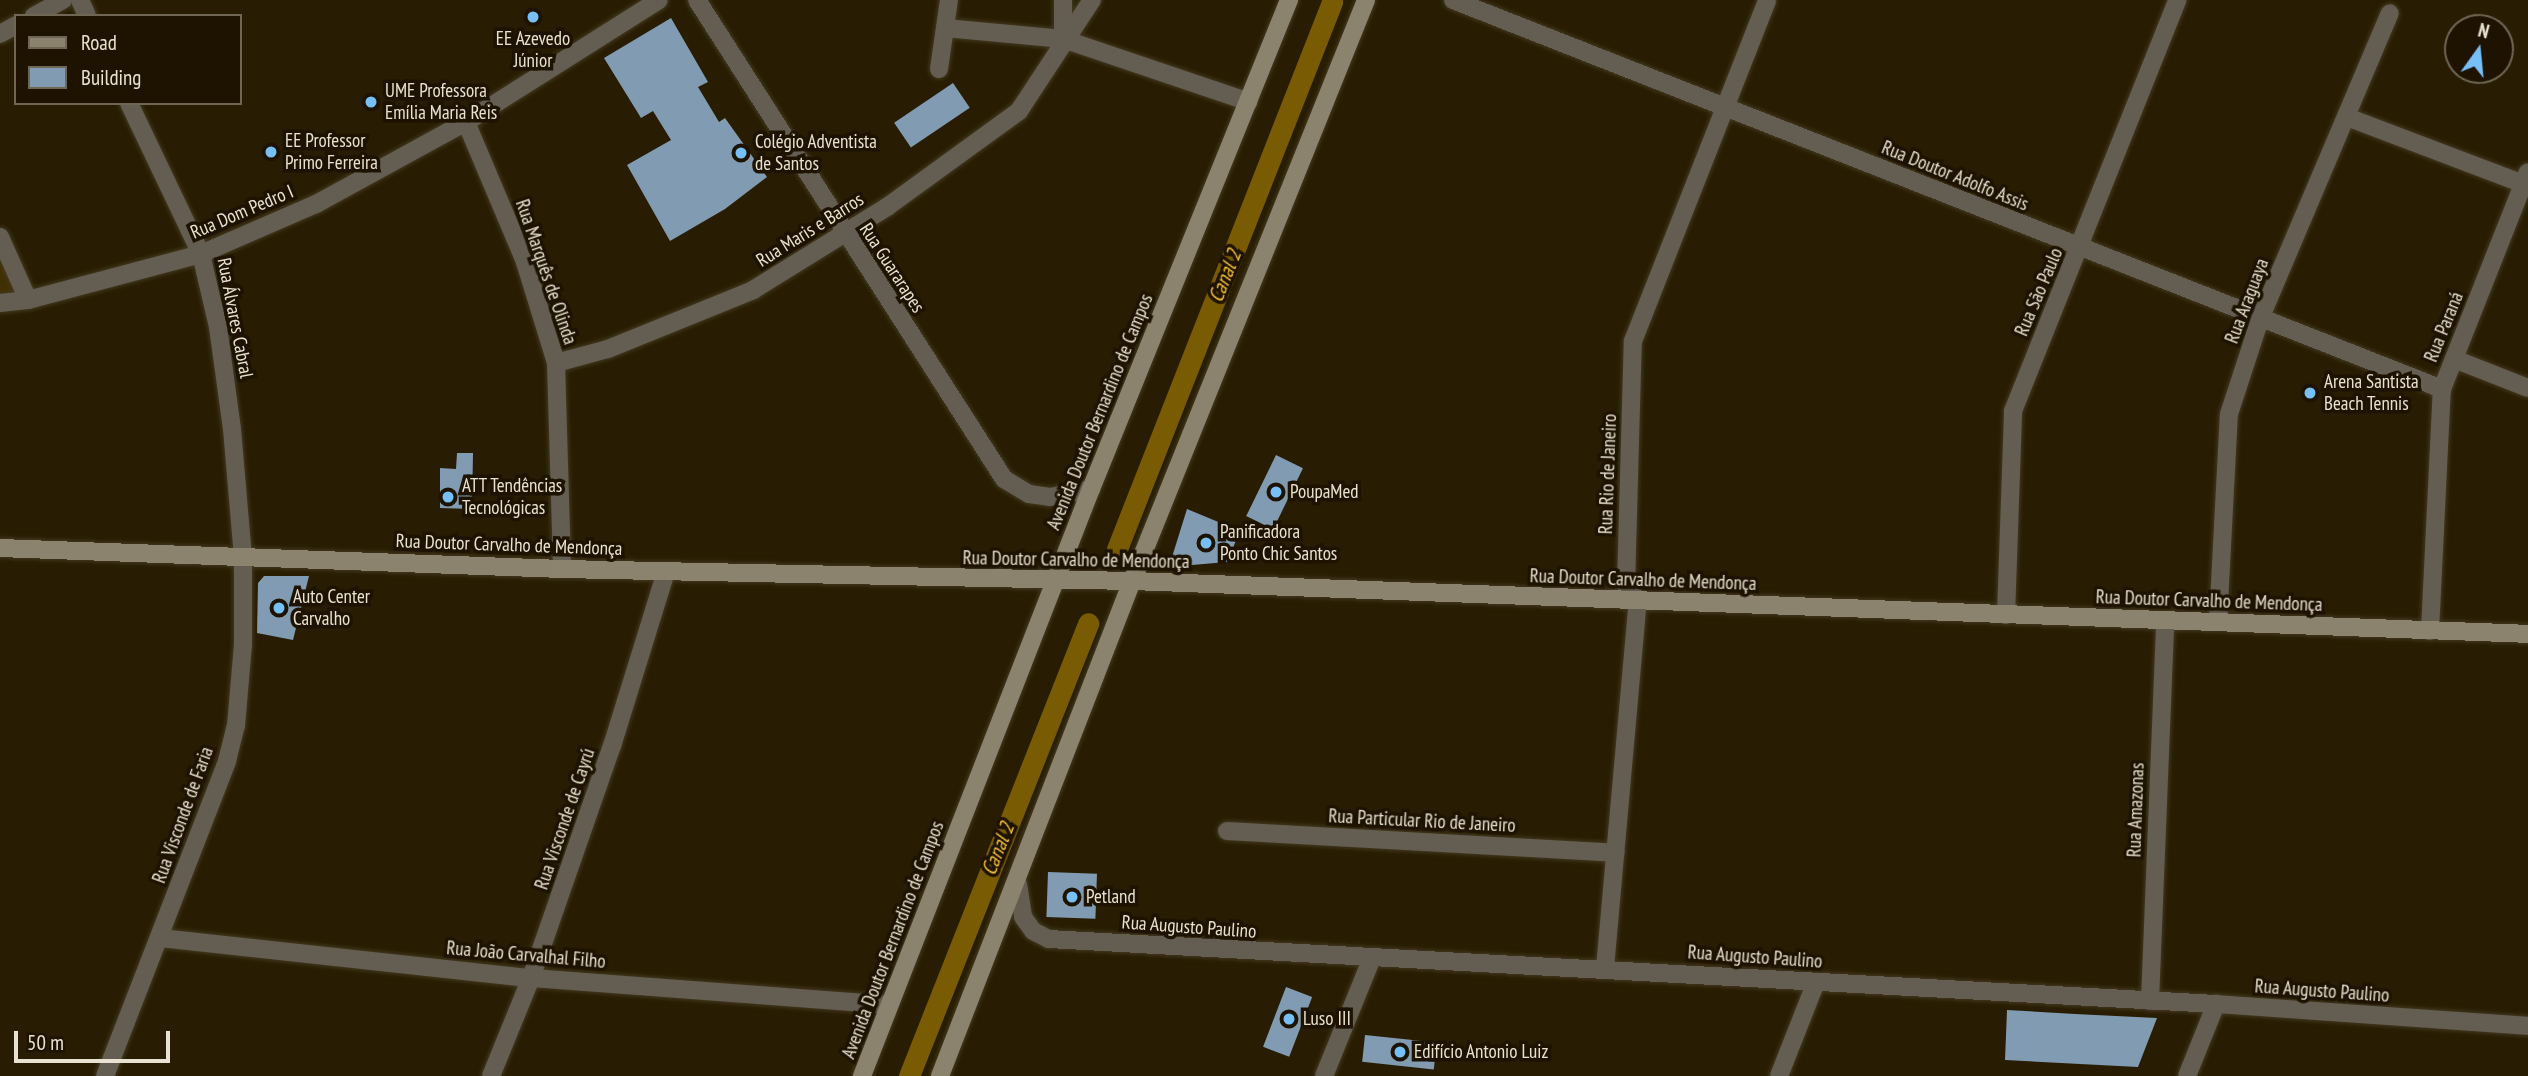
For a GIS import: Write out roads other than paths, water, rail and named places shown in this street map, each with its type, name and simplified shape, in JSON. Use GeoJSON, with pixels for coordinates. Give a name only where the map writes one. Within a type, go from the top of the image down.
{"type":"FeatureCollection","features":[{"type":"Feature","properties":{"kind":"main road","name":"Avenida Doutor Bernardino de Campos"},"geometry":{"type":"LineString","coordinates":[[862,1076],[1091,489],[1290,0]]}},
{"type":"Feature","properties":{"kind":"main road"},"geometry":{"type":"LineString","coordinates":[[940,1076],[1018,884],[1132,582],[1367,0]]}},
{"type":"Feature","properties":{"kind":"main road","name":"Rua Doutor Carvalho de Mendonça"},"geometry":{"type":"LineString","coordinates":[[0,548],[562,569],[1132,582],[2528,634]]}},
{"type":"Feature","properties":{"kind":"street"},"geometry":{"type":"LineString","coordinates":[[38,14],[63,0]]}},
{"type":"Feature","properties":{"kind":"street","name":"Rua Dom Pedro I"},"geometry":{"type":"LineString","coordinates":[[0,303],[28,300],[201,254],[316,204],[466,121],[659,0]]}},
{"type":"Feature","properties":{"kind":"street","name":"Rua Guararapes"},"geometry":{"type":"LineString","coordinates":[[697,0],[1004,479],[1029,494],[1050,497],[1091,489]]}},
{"type":"Feature","properties":{"kind":"street"},"geometry":{"type":"LineString","coordinates":[[939,69],[949,0]]}},
{"type":"Feature","properties":{"kind":"street"},"geometry":{"type":"LineString","coordinates":[[1063,0],[1063,39]]}},
{"type":"Feature","properties":{"kind":"street","name":"Rua Maris e Barros"},"geometry":{"type":"LineString","coordinates":[[556,363],[608,349],[752,290],[844,233],[997,131],[1019,111],[1063,39],[1092,0]]}},
{"type":"Feature","properties":{"kind":"street","name":"Rua Doutor Adolfo Assis"},"geometry":{"type":"LineString","coordinates":[[1453,0],[2080,249],[2442,389]]}},
{"type":"Feature","properties":{"kind":"street","name":"Rua Rio de Janeiro"},"geometry":{"type":"LineString","coordinates":[[1605,968],[1637,601],[1626,585],[1633,341],[1767,0]]}},
{"type":"Feature","properties":{"kind":"street","name":"Rua São Paulo"},"geometry":{"type":"LineString","coordinates":[[2006,615],[2013,411],[2080,249],[2177,0]]}},
{"type":"Feature","properties":{"kind":"street","name":"Rua Araguaya"},"geometry":{"type":"LineString","coordinates":[[2218,622],[2229,414],[2260,319],[2390,13]]}},
{"type":"Feature","properties":{"kind":"street"},"geometry":{"type":"LineString","coordinates":[[945,28],[1063,39],[1249,102]]}},
{"type":"Feature","properties":{"kind":"street","name":"Rua Álvares Cabral"},"geometry":{"type":"LineString","coordinates":[[130,105],[201,254],[227,381],[243,556]]}},
{"type":"Feature","properties":{"kind":"street"},"geometry":{"type":"LineString","coordinates":[[2347,117],[2526,178]]}},
{"type":"Feature","properties":{"kind":"street","name":"Rua Marquês de Olinda"},"geometry":{"type":"LineString","coordinates":[[466,121],[525,262],[556,363],[562,569]]}},
{"type":"Feature","properties":{"kind":"street","name":"Rua Paraná"},"geometry":{"type":"LineString","coordinates":[[2430,631],[2442,389],[2526,178]]}},
{"type":"Feature","properties":{"kind":"street"},"geometry":{"type":"LineString","coordinates":[[0,237],[28,300]]}},
{"type":"Feature","properties":{"kind":"street"},"geometry":{"type":"LineString","coordinates":[[2454,359],[2528,388]]}},
{"type":"Feature","properties":{"kind":"street","name":"Rua Visconde de Faria"},"geometry":{"type":"LineString","coordinates":[[105,1076],[160,938],[236,726],[243,645],[243,556]]}},
{"type":"Feature","properties":{"kind":"street","name":"Rua Visconde de Cayrú"},"geometry":{"type":"LineString","coordinates":[[491,1076],[531,978],[612,746],[666,572]]}},
{"type":"Feature","properties":{"kind":"street","name":"Rua Amazonas"},"geometry":{"type":"LineString","coordinates":[[2150,1001],[2165,621]]}},
{"type":"Feature","properties":{"kind":"street","name":"Rua Particular Rio de Janeiro"},"geometry":{"type":"LineString","coordinates":[[1227,831],[1615,853]]}},
{"type":"Feature","properties":{"kind":"street","name":"Rua Augusto Paulino"},"geometry":{"type":"LineString","coordinates":[[1018,884],[1023,917],[1033,931],[1049,939],[1371,960],[1605,968],[2216,1004],[2528,1026]]}},
{"type":"Feature","properties":{"kind":"street","name":"Rua João Carvalhal Filho"},"geometry":{"type":"LineString","coordinates":[[160,938],[531,978],[890,1005]]}},
{"type":"Feature","properties":{"kind":"street"},"geometry":{"type":"LineString","coordinates":[[1324,1076],[1371,960]]}},
{"type":"Feature","properties":{"kind":"street"},"geometry":{"type":"LineString","coordinates":[[1779,1076],[1816,982]]}},
{"type":"Feature","properties":{"kind":"street"},"geometry":{"type":"LineString","coordinates":[[2187,1076],[2216,1004]]}},
{"type":"Feature","properties":{"kind":"waterway","name":"Canal 2"},"geometry":{"type":"LineString","coordinates":[[1117,549],[1332,2]]}},
{"type":"Feature","properties":{"kind":"waterway","name":"Canal 2"},"geometry":{"type":"LineString","coordinates":[[909,1076],[1088,623]]}},
{"type":"Feature","properties":{"kind":"place","name":"EE Azevedo Júnior"},"geometry":{"type":"Point","coordinates":[533,17]}},
{"type":"Feature","properties":{"kind":"place","name":"UME Professora Emília Maria Reis"},"geometry":{"type":"Point","coordinates":[371,102]}},
{"type":"Feature","properties":{"kind":"place","name":"EE Professor Primo Ferreira"},"geometry":{"type":"Point","coordinates":[271,152]}},
{"type":"Feature","properties":{"kind":"place","name":"Colégio Adventista de Santos"},"geometry":{"type":"Point","coordinates":[741,153]}},
{"type":"Feature","properties":{"kind":"place","name":"Arena Santista Beach Tennis"},"geometry":{"type":"Point","coordinates":[2310,393]}},
{"type":"Feature","properties":{"kind":"place","name":"PoupaMed"},"geometry":{"type":"Point","coordinates":[1276,492]}},
{"type":"Feature","properties":{"kind":"place","name":"ATT Tendências Tecnológicas"},"geometry":{"type":"Point","coordinates":[448,497]}},
{"type":"Feature","properties":{"kind":"place","name":"Panificadora Ponto Chic Santos"},"geometry":{"type":"Point","coordinates":[1206,543]}},
{"type":"Feature","properties":{"kind":"place","name":"Auto Center Carvalho"},"geometry":{"type":"Point","coordinates":[279,608]}},
{"type":"Feature","properties":{"kind":"place","name":"Petland"},"geometry":{"type":"Point","coordinates":[1072,897]}},
{"type":"Feature","properties":{"kind":"place","name":"Luso III"},"geometry":{"type":"Point","coordinates":[1289,1019]}},
{"type":"Feature","properties":{"kind":"place","name":"Edifício Antonio Luiz"},"geometry":{"type":"Point","coordinates":[1400,1052]}}]}
